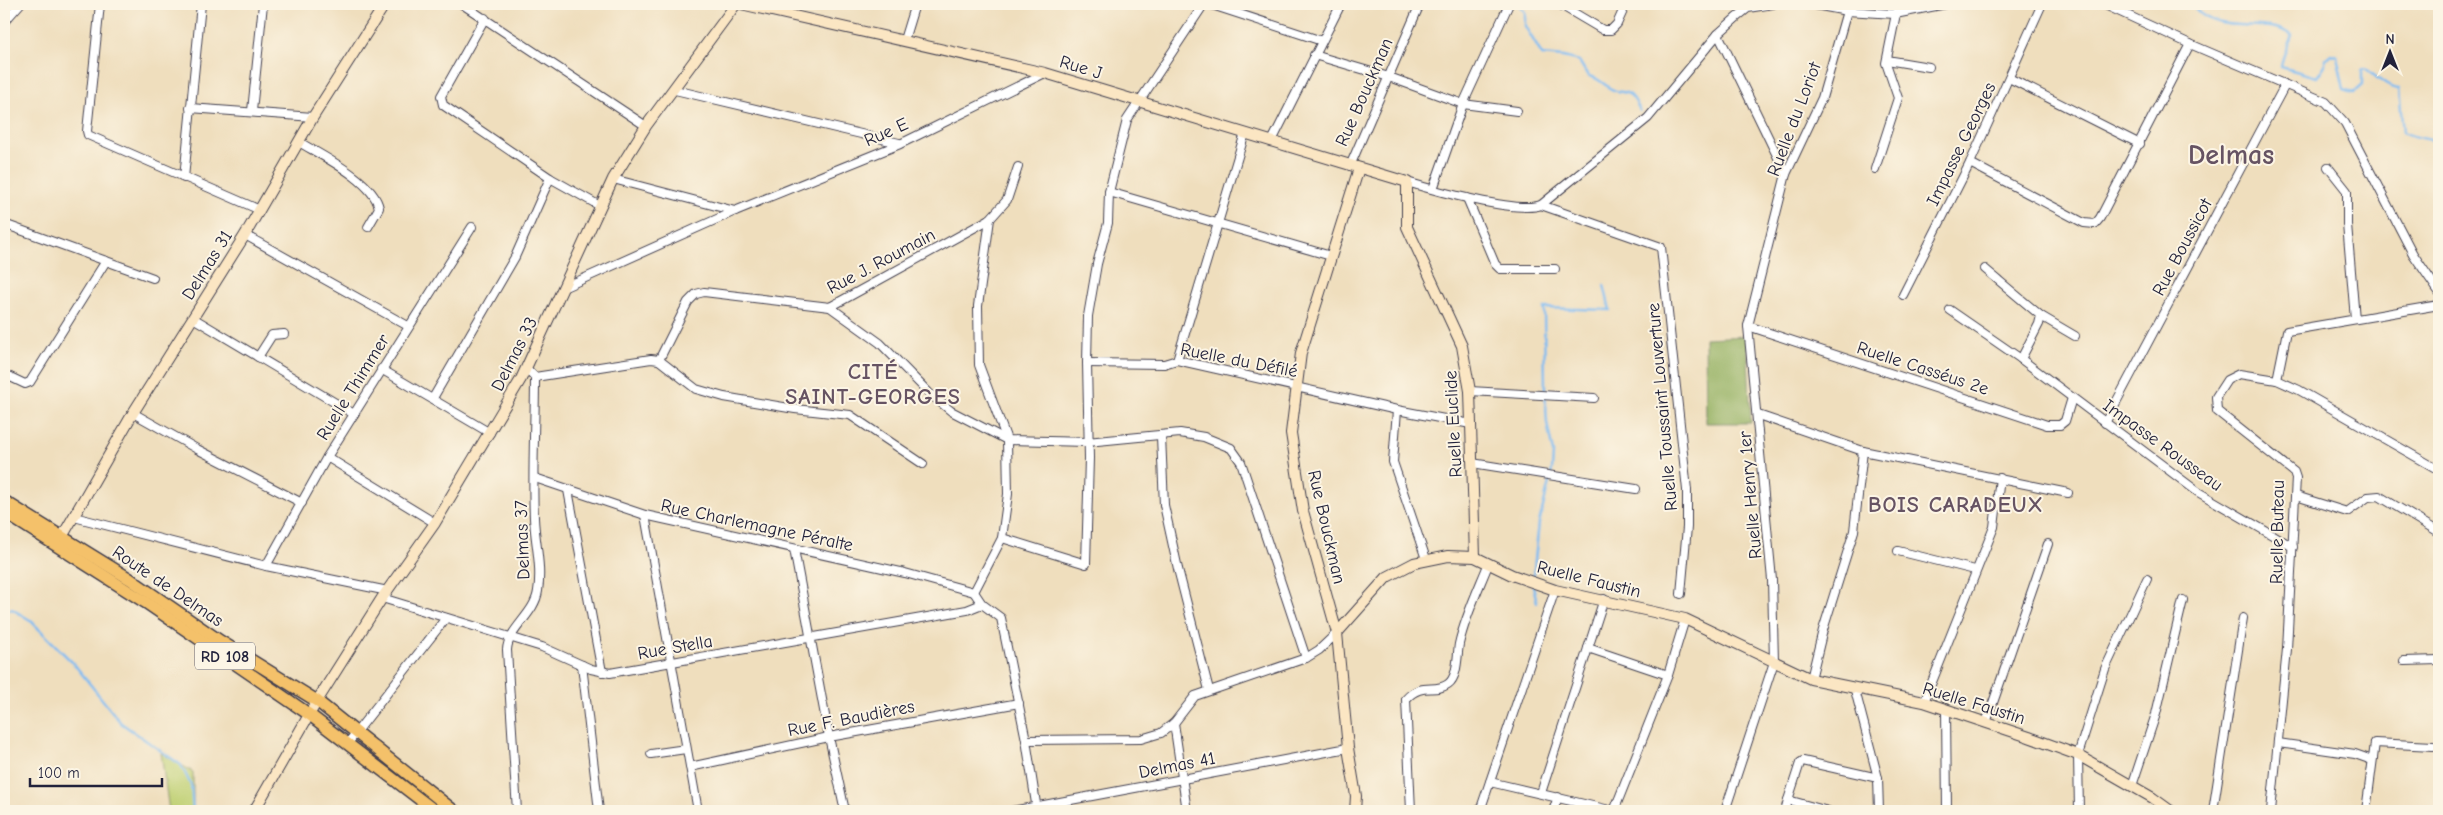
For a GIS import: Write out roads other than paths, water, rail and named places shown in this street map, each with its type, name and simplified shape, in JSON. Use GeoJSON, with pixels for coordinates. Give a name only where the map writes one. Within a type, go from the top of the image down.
{"type":"FeatureCollection","features":[{"type":"Feature","properties":{"kind":"main road","name":"Route de Delmas"},"geometry":{"type":"LineString","coordinates":[[4,502],[145,602],[298,706],[435,811]]}},
{"type":"Feature","properties":{"kind":"main road","name":"Route de Delmas"},"geometry":{"type":"LineString","coordinates":[[4,512],[130,579],[220,641],[317,701],[454,811]]}},
{"type":"Feature","properties":{"kind":"street"},"geometry":{"type":"LineString","coordinates":[[4,22],[20,4]]}},
{"type":"Feature","properties":{"kind":"street"},"geometry":{"type":"LineString","coordinates":[[100,4],[88,135],[260,210]]}},
{"type":"Feature","properties":{"kind":"street"},"geometry":{"type":"LineString","coordinates":[[184,178],[201,4]]}},
{"type":"Feature","properties":{"kind":"street"},"geometry":{"type":"LineString","coordinates":[[252,111],[263,4]]}},
{"type":"Feature","properties":{"kind":"street","name":"Delmas 31"},"geometry":{"type":"LineString","coordinates":[[59,542],[133,413],[260,210],[312,117],[385,4]]}},
{"type":"Feature","properties":{"kind":"street"},"geometry":{"type":"LineString","coordinates":[[462,4],[646,126]]}},
{"type":"Feature","properties":{"kind":"street","name":"Delmas 33"},"geometry":{"type":"LineString","coordinates":[[254,811],[300,732],[314,718],[317,701],[385,594],[435,523],[527,368],[613,179],[646,126],[675,90],[736,4]]}},
{"type":"Feature","properties":{"kind":"street","name":"Rue J"},"geometry":{"type":"LineString","coordinates":[[741,4],[1045,73],[1407,182]]}},
{"type":"Feature","properties":{"kind":"street"},"geometry":{"type":"LineString","coordinates":[[904,40],[915,4]]}},
{"type":"Feature","properties":{"kind":"street"},"geometry":{"type":"LineString","coordinates":[[1002,538],[1086,564],[1089,458],[1086,363],[1088,316],[1097,264],[1108,223],[1109,192],[1126,120],[1204,4]]}},
{"type":"Feature","properties":{"kind":"street"},"geometry":{"type":"LineString","coordinates":[[1209,4],[1322,41]]}},
{"type":"Feature","properties":{"kind":"street"},"geometry":{"type":"LineString","coordinates":[[1272,141],[1341,4]]}},
{"type":"Feature","properties":{"kind":"street","name":"Rue Bouckman"},"geometry":{"type":"LineString","coordinates":[[1355,811],[1356,796],[1348,748],[1337,633],[1303,511],[1291,433],[1300,353],[1330,256],[1354,167],[1389,76],[1420,4]]}},
{"type":"Feature","properties":{"kind":"street"},"geometry":{"type":"LineString","coordinates":[[1433,190],[1463,104],[1509,4]]}},
{"type":"Feature","properties":{"kind":"street"},"geometry":{"type":"LineString","coordinates":[[1559,4],[1603,30],[1611,30],[1622,16],[1626,4]]}},
{"type":"Feature","properties":{"kind":"street"},"geometry":{"type":"LineString","coordinates":[[1407,182],[1467,198],[1524,208],[1541,205],[1648,118],[1718,34],[1747,6],[1773,4]]}},
{"type":"Feature","properties":{"kind":"street"},"geometry":{"type":"LineString","coordinates":[[1810,4],[1848,10],[1898,14],[1946,4]]}},
{"type":"Feature","properties":{"kind":"street"},"geometry":{"type":"LineString","coordinates":[[1875,169],[1898,98],[1887,66],[1887,60],[1898,14],[1898,4]]}},
{"type":"Feature","properties":{"kind":"street","name":"Impasse Georges"},"geometry":{"type":"LineString","coordinates":[[1903,295],[1970,163],[2042,4]]}},
{"type":"Feature","properties":{"kind":"street"},"geometry":{"type":"LineString","coordinates":[[2103,4],[2190,44],[2326,102],[2335,109],[2345,123],[2413,254],[2439,292]]}},
{"type":"Feature","properties":{"kind":"street","name":"Ruelle du Loriot"},"geometry":{"type":"LineString","coordinates":[[1748,326],[1786,174],[1822,98],[1848,10]]}},
{"type":"Feature","properties":{"kind":"street"},"geometry":{"type":"LineString","coordinates":[[485,18],[441,96],[440,100],[443,105],[550,178],[600,206]]}},
{"type":"Feature","properties":{"kind":"street"},"geometry":{"type":"LineString","coordinates":[[1718,34],[1786,174]]}},
{"type":"Feature","properties":{"kind":"street"},"geometry":{"type":"LineString","coordinates":[[1970,163],[2084,222],[2095,224],[2140,144],[2190,44]]}},
{"type":"Feature","properties":{"kind":"street"},"geometry":{"type":"LineString","coordinates":[[1314,55],[1389,76],[1463,104],[1517,111]]}},
{"type":"Feature","properties":{"kind":"street"},"geometry":{"type":"LineString","coordinates":[[1887,60],[1929,67]]}},
{"type":"Feature","properties":{"kind":"street","name":"Rue E"},"geometry":{"type":"LineString","coordinates":[[564,287],[735,210],[900,144],[1045,73]]}},
{"type":"Feature","properties":{"kind":"street"},"geometry":{"type":"LineString","coordinates":[[2009,78],[2140,144]]}},
{"type":"Feature","properties":{"kind":"street","name":"Rue Boussicot"},"geometry":{"type":"LineString","coordinates":[[2105,424],[2285,85]]}},
{"type":"Feature","properties":{"kind":"street"},"geometry":{"type":"LineString","coordinates":[[675,90],[900,144]]}},
{"type":"Feature","properties":{"kind":"street"},"geometry":{"type":"LineString","coordinates":[[190,108],[252,111],[312,117]]}},
{"type":"Feature","properties":{"kind":"street"},"geometry":{"type":"LineString","coordinates":[[1177,360],[1220,222],[1245,133]]}},
{"type":"Feature","properties":{"kind":"street"},"geometry":{"type":"LineString","coordinates":[[299,142],[348,173],[368,188],[377,198],[379,208],[368,227]]}},
{"type":"Feature","properties":{"kind":"street"},"geometry":{"type":"LineString","coordinates":[[2328,167],[2347,191],[2347,224],[2355,319]]}},
{"type":"Feature","properties":{"kind":"street","name":"Rue J. Roumain"},"geometry":{"type":"LineString","coordinates":[[659,360],[688,302],[696,294],[704,292],[830,307],[990,219],[1007,200],[1018,168]]}},
{"type":"Feature","properties":{"kind":"street"},"geometry":{"type":"LineString","coordinates":[[433,398],[516,257],[550,178]]}},
{"type":"Feature","properties":{"kind":"street"},"geometry":{"type":"LineString","coordinates":[[613,179],[735,210]]}},
{"type":"Feature","properties":{"kind":"street","name":"Ruelle Euclide"},"geometry":{"type":"LineString","coordinates":[[1407,182],[1407,227],[1462,346],[1470,391],[1474,556]]}},
{"type":"Feature","properties":{"kind":"street"},"geometry":{"type":"LineString","coordinates":[[1109,192],[1220,222],[1330,256]]}},
{"type":"Feature","properties":{"kind":"street"},"geometry":{"type":"LineString","coordinates":[[1467,198],[1496,264],[1500,268],[1555,269]]}},
{"type":"Feature","properties":{"kind":"street","name":"Ruelle Toussaint Louverture"},"geometry":{"type":"LineString","coordinates":[[1541,205],[1661,247],[1687,490],[1687,527],[1681,594]]}},
{"type":"Feature","properties":{"kind":"street"},"geometry":{"type":"LineString","coordinates":[[990,219],[978,306],[979,365],[1007,440],[1008,494],[1002,538],[974,592],[982,604],[1001,618],[1019,702],[1037,809]]}},
{"type":"Feature","properties":{"kind":"street"},"geometry":{"type":"LineString","coordinates":[[4,224],[153,278]]}},
{"type":"Feature","properties":{"kind":"street","name":"Ruelle Thimmer"},"geometry":{"type":"LineString","coordinates":[[266,566],[327,457],[472,227]]}},
{"type":"Feature","properties":{"kind":"street"},"geometry":{"type":"LineString","coordinates":[[245,235],[408,326]]}},
{"type":"Feature","properties":{"kind":"street"},"geometry":{"type":"LineString","coordinates":[[4,374],[28,384],[106,261]]}},
{"type":"Feature","properties":{"kind":"street"},"geometry":{"type":"LineString","coordinates":[[1985,269],[2041,316],[2075,336]]}},
{"type":"Feature","properties":{"kind":"street"},"geometry":{"type":"LineString","coordinates":[[2277,380],[2287,331],[2439,304]]}},
{"type":"Feature","properties":{"kind":"street"},"geometry":{"type":"LineString","coordinates":[[830,307],[880,343],[930,393],[951,411],[1007,440],[1087,442],[1180,433],[1204,437],[1231,448],[1237,454],[1306,658]]}},
{"type":"Feature","properties":{"kind":"street","name":"Impasse Rousseau"},"geometry":{"type":"LineString","coordinates":[[1950,310],[2021,359],[2105,424],[2198,492],[2293,547]]}},
{"type":"Feature","properties":{"kind":"street"},"geometry":{"type":"LineString","coordinates":[[2021,359],[2039,324],[2041,316]]}},
{"type":"Feature","properties":{"kind":"street"},"geometry":{"type":"LineString","coordinates":[[193,318],[354,414]]}},
{"type":"Feature","properties":{"kind":"street","name":"Ruelle Casséus 2e"},"geometry":{"type":"LineString","coordinates":[[1748,326],[2047,425],[2060,425],[2065,421],[2072,398]]}},
{"type":"Feature","properties":{"kind":"street","name":"Ruelle Henry 1er"},"geometry":{"type":"LineString","coordinates":[[1725,811],[1774,662],[1772,580],[1758,415],[1748,326]]}},
{"type":"Feature","properties":{"kind":"street"},"geometry":{"type":"LineString","coordinates":[[258,357],[272,335],[284,334]]}},
{"type":"Feature","properties":{"kind":"street"},"geometry":{"type":"LineString","coordinates":[[527,368],[535,377],[651,359],[659,360],[696,389],[776,406],[850,415],[923,464]]}},
{"type":"Feature","properties":{"kind":"street","name":"Ruelle du Défilé"},"geometry":{"type":"LineString","coordinates":[[1086,363],[1164,364],[1177,360],[1397,410],[1471,424]]}},
{"type":"Feature","properties":{"kind":"street"},"geometry":{"type":"LineString","coordinates":[[381,369],[490,433]]}},
{"type":"Feature","properties":{"kind":"street","name":"Ruelle Buteau"},"geometry":{"type":"LineString","coordinates":[[2271,811],[2293,547],[2296,496],[2294,472],[2217,411],[2216,397],[2232,377],[2247,374],[2277,380],[2307,394],[2439,470]]}},
{"type":"Feature","properties":{"kind":"street","name":"Delmas 37"},"geometry":{"type":"LineString","coordinates":[[510,637],[533,608],[540,574],[534,519],[535,377]]}},
{"type":"Feature","properties":{"kind":"street"},"geometry":{"type":"LineString","coordinates":[[1470,391],[1594,398]]}},
{"type":"Feature","properties":{"kind":"street"},"geometry":{"type":"LineString","coordinates":[[1397,410],[1393,462],[1426,559]]}},
{"type":"Feature","properties":{"kind":"street"},"geometry":{"type":"LineString","coordinates":[[133,413],[197,449],[302,503]]}},
{"type":"Feature","properties":{"kind":"street"},"geometry":{"type":"LineString","coordinates":[[1758,415],[1863,451],[2068,493]]}},
{"type":"Feature","properties":{"kind":"street"},"geometry":{"type":"LineString","coordinates":[[1161,436],[1164,505],[1209,690]]}},
{"type":"Feature","properties":{"kind":"street"},"geometry":{"type":"LineString","coordinates":[[1811,679],[1823,630],[1854,531],[1863,451]]}},
{"type":"Feature","properties":{"kind":"street"},"geometry":{"type":"LineString","coordinates":[[327,457],[435,523]]}},
{"type":"Feature","properties":{"kind":"street"},"geometry":{"type":"LineString","coordinates":[[1472,463],[1636,489]]}},
{"type":"Feature","properties":{"kind":"street","name":"Rue Charlemagne Péralte"},"geometry":{"type":"LineString","coordinates":[[535,478],[644,515],[905,573],[974,592]]}},
{"type":"Feature","properties":{"kind":"street"},"geometry":{"type":"LineString","coordinates":[[1924,702],[1975,570],[1994,527],[2000,478]]}},
{"type":"Feature","properties":{"kind":"street"},"geometry":{"type":"LineString","coordinates":[[568,490],[602,672]]}},
{"type":"Feature","properties":{"kind":"street"},"geometry":{"type":"LineString","coordinates":[[2296,496],[2347,512],[2368,497],[2379,496],[2439,532]]}},
{"type":"Feature","properties":{"kind":"street"},"geometry":{"type":"LineString","coordinates":[[644,515],[698,811]]}},
{"type":"Feature","properties":{"kind":"street","name":"Rue Stella"},"geometry":{"type":"LineString","coordinates":[[74,517],[385,594],[446,618],[551,650],[582,665],[610,673],[671,664],[810,636],[967,610],[982,604]]}},
{"type":"Feature","properties":{"kind":"street"},"geometry":{"type":"LineString","coordinates":[[1986,723],[2048,544]]}},
{"type":"Feature","properties":{"kind":"street"},"geometry":{"type":"LineString","coordinates":[[794,549],[845,811]]}},
{"type":"Feature","properties":{"kind":"street"},"geometry":{"type":"LineString","coordinates":[[1898,551],[1975,570]]}},
{"type":"Feature","properties":{"kind":"street"},"geometry":{"type":"LineString","coordinates":[[1026,740],[1141,739],[1161,733],[1174,723],[1195,696],[1306,658],[1318,650],[1337,633],[1387,578],[1414,562],[1448,556],[1474,556]]}},
{"type":"Feature","properties":{"kind":"street","name":"Ruelle Faustin"},"geometry":{"type":"LineString","coordinates":[[1474,556],[1488,565],[1555,590],[1604,599],[1685,619],[1811,679],[1855,690],[1924,702],[1946,708],[2078,755],[2171,811]]}},
{"type":"Feature","properties":{"kind":"street"},"geometry":{"type":"LineString","coordinates":[[1411,811],[1406,699],[1418,689],[1442,687],[1449,684],[1453,677],[1465,626],[1488,565]]}},
{"type":"Feature","properties":{"kind":"street"},"geometry":{"type":"LineString","coordinates":[[2079,811],[2078,755],[2105,669],[2147,579]]}},
{"type":"Feature","properties":{"kind":"street"},"geometry":{"type":"LineString","coordinates":[[1480,811],[1555,590]]}},
{"type":"Feature","properties":{"kind":"street"},"geometry":{"type":"LineString","coordinates":[[1541,793],[1604,599]]}},
{"type":"Feature","properties":{"kind":"street"},"geometry":{"type":"LineString","coordinates":[[2132,786],[2154,722],[2183,600]]}},
{"type":"Feature","properties":{"kind":"street"},"geometry":{"type":"LineString","coordinates":[[348,743],[446,618]]}},
{"type":"Feature","properties":{"kind":"street"},"geometry":{"type":"LineString","coordinates":[[2213,811],[2243,618]]}},
{"type":"Feature","properties":{"kind":"street"},"geometry":{"type":"LineString","coordinates":[[1490,782],[1614,811],[1668,675],[1685,619]]}},
{"type":"Feature","properties":{"kind":"street"},"geometry":{"type":"LineString","coordinates":[[510,637],[506,650],[517,811]]}},
{"type":"Feature","properties":{"kind":"street"},"geometry":{"type":"LineString","coordinates":[[1588,648],[1668,675]]}},
{"type":"Feature","properties":{"kind":"street"},"geometry":{"type":"LineString","coordinates":[[2404,661],[2439,660]]}},
{"type":"Feature","properties":{"kind":"street"},"geometry":{"type":"LineString","coordinates":[[582,665],[599,811]]}},
{"type":"Feature","properties":{"kind":"street"},"geometry":{"type":"LineString","coordinates":[[330,683],[327,699],[331,712]]}},
{"type":"Feature","properties":{"kind":"street"},"geometry":{"type":"LineString","coordinates":[[1855,690],[1878,778],[1879,811]]}},
{"type":"Feature","properties":{"kind":"street","name":"Rue F. Baudières"},"geometry":{"type":"LineString","coordinates":[[690,767],[829,736],[1019,702]]}},
{"type":"Feature","properties":{"kind":"street"},"geometry":{"type":"LineString","coordinates":[[298,706],[302,720],[300,732]]}},
{"type":"Feature","properties":{"kind":"street"},"geometry":{"type":"LineString","coordinates":[[1946,708],[1947,811]]}},
{"type":"Feature","properties":{"kind":"street"},"geometry":{"type":"LineString","coordinates":[[1174,723],[1188,811]]}},
{"type":"Feature","properties":{"kind":"street"},"geometry":{"type":"LineString","coordinates":[[2366,811],[2374,745],[2377,742],[2433,746]]}},
{"type":"Feature","properties":{"kind":"street"},"geometry":{"type":"LineString","coordinates":[[2278,743],[2355,754],[2372,760]]}},
{"type":"Feature","properties":{"kind":"street","name":"Delmas 41"},"geometry":{"type":"LineString","coordinates":[[1012,811],[1037,809],[1182,779],[1348,748]]}},
{"type":"Feature","properties":{"kind":"street"},"geometry":{"type":"LineString","coordinates":[[651,754],[686,749]]}},
{"type":"Feature","properties":{"kind":"street"},"geometry":{"type":"LineString","coordinates":[[1785,811],[1800,764],[1808,761],[1878,778]]}},
{"type":"Feature","properties":{"kind":"street"},"geometry":{"type":"LineString","coordinates":[[1553,811],[1558,797]]}},
{"type":"Feature","properties":{"kind":"street"},"geometry":{"type":"LineString","coordinates":[[1788,800],[1828,811]]}},
{"type":"Feature","properties":{"kind":"waterway"},"geometry":{"type":"LineString","coordinates":[[1518,4],[1525,12],[1525,26],[1542,55],[1579,61],[1588,76],[1597,79],[1613,90],[1629,94],[1636,102],[1640,111]]}},
{"type":"Feature","properties":{"kind":"waterway"},"geometry":{"type":"LineString","coordinates":[[2203,4],[2195,8],[2205,17],[2216,22],[2269,27],[2292,35],[2281,67],[2317,77],[2325,65],[2325,59],[2331,54],[2337,56],[2344,89],[2354,92],[2362,85],[2362,70],[2365,68],[2390,87],[2399,89],[2403,132],[2439,142]]}},
{"type":"Feature","properties":{"kind":"waterway"},"geometry":{"type":"LineString","coordinates":[[1533,578],[1539,523],[1552,470],[1553,453],[1547,423],[1545,391],[1544,308],[1610,310],[1604,285]]}},
{"type":"Feature","properties":{"kind":"waterway"},"geometry":{"type":"LineString","coordinates":[[1533,586],[1537,602]]}},
{"type":"Feature","properties":{"kind":"waterway"},"geometry":{"type":"LineString","coordinates":[[4,610],[12,609],[30,620],[74,664],[121,723],[181,765],[191,785],[193,811]]}},
{"type":"Feature","properties":{"kind":"district","name":"Delmas"},"geometry":{"type":"Point","coordinates":[2231,154]}},
{"type":"Feature","properties":{"kind":"district","name":"CITÉ SAINT-GEORGES"},"geometry":{"type":"Point","coordinates":[873,384]}},
{"type":"Feature","properties":{"kind":"district","name":"BOIS CARADEUX"},"geometry":{"type":"Point","coordinates":[1956,504]}}]}
